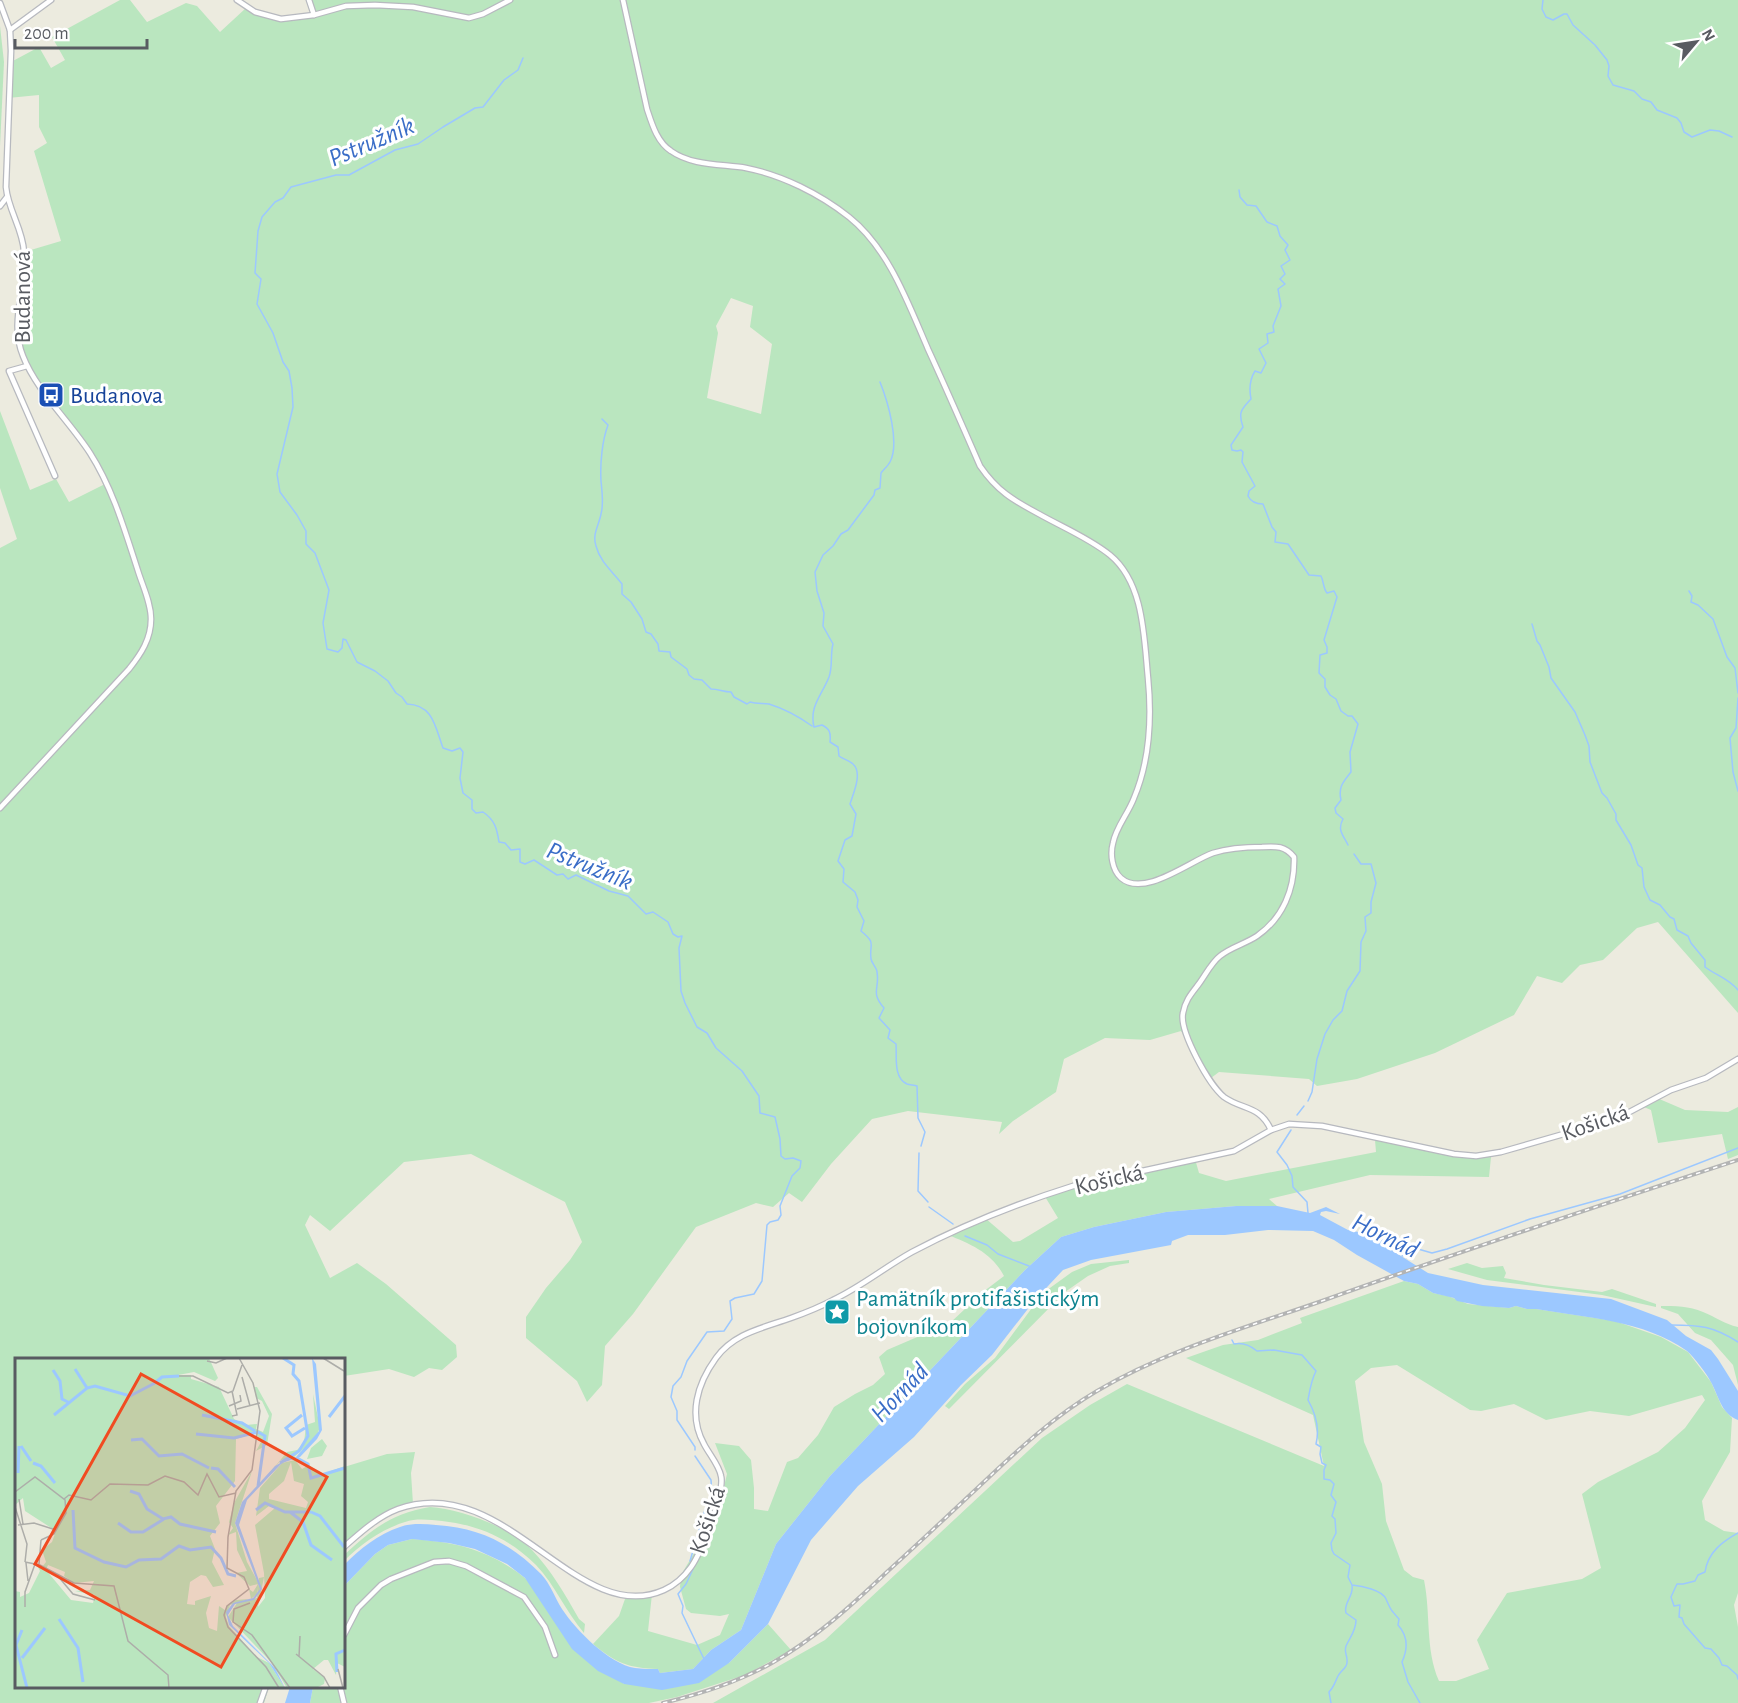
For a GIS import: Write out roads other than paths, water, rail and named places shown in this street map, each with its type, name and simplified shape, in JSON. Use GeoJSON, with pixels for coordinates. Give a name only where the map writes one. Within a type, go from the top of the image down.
{"type":"FeatureCollection","features":[{"type":"Feature","properties":{"kind":"street"},"geometry":{"type":"LineString","coordinates":[[10,30],[51,0]]}},
{"type":"Feature","properties":{"kind":"street"},"geometry":{"type":"LineString","coordinates":[[237,0],[250,10],[273,17],[294,18],[346,6],[375,5],[413,7],[469,18],[483,14],[510,0]]}},
{"type":"Feature","properties":{"kind":"street"},"geometry":{"type":"LineString","coordinates":[[309,0],[314,15]]}},
{"type":"Feature","properties":{"kind":"street"},"geometry":{"type":"LineString","coordinates":[[623,0],[647,109],[663,144],[684,158],[748,168],[795,184],[849,217],[866,234],[890,267],[980,466],[990,481],[1001,492],[1110,555],[1132,584],[1138,601],[1142,625],[1151,719],[1143,775],[1113,843],[1111,856],[1114,868],[1121,878],[1133,883],[1147,883],[1167,876],[1209,854],[1240,847],[1279,846],[1287,849],[1294,857],[1293,886],[1283,908],[1257,936],[1220,956],[1187,999],[1183,1011],[1182,1023],[1194,1053],[1222,1096],[1252,1108],[1261,1115],[1271,1130]]}},
{"type":"Feature","properties":{"kind":"street","name":"Budanová"},"geometry":{"type":"LineString","coordinates":[[0,3],[10,30],[11,51],[5,177],[7,197],[21,232],[24,252],[18,326],[20,346],[27,366],[81,440],[107,483],[150,609],[150,627],[146,643],[129,669],[0,808]]}},
{"type":"Feature","properties":{"kind":"street"},"geometry":{"type":"LineString","coordinates":[[0,206],[7,197]]}},
{"type":"Feature","properties":{"kind":"street"},"geometry":{"type":"LineString","coordinates":[[27,366],[9,371],[55,476]]}},
{"type":"Feature","properties":{"kind":"street","name":"Košická"},"geometry":{"type":"LineString","coordinates":[[345,1546],[385,1515],[413,1504],[448,1503],[481,1514],[516,1532],[600,1589],[642,1596],[665,1590],[679,1581],[692,1566],[716,1510],[722,1478],[702,1441],[697,1423],[695,1406],[699,1389],[716,1358],[732,1341],[750,1332],[792,1318],[837,1299],[910,1253],[959,1230],[1050,1193],[1234,1151],[1271,1130],[1289,1124],[1322,1126],[1454,1154],[1476,1156],[1496,1153],[1620,1117],[1671,1090],[1706,1078],[1738,1059]]}},
{"type":"Feature","properties":{"kind":"street"},"geometry":{"type":"LineString","coordinates":[[345,1633],[358,1608],[381,1585],[434,1562],[449,1561],[466,1566],[524,1597],[549,1635],[555,1655]]}},
{"type":"Feature","properties":{"kind":"street"},"geometry":{"type":"LineString","coordinates":[[260,1703],[265,1688]]}},
{"type":"Feature","properties":{"kind":"street"},"geometry":{"type":"LineString","coordinates":[[340,1688],[344,1703]]}},
{"type":"Feature","properties":{"kind":"water"},"geometry":{"type":"Polygon","coordinates":[[[1236,1206],[1277,1206],[1310,1213],[1326,1207],[1340,1214],[1326,1211],[1321,1212],[1320,1215],[1348,1230],[1380,1236],[1393,1251],[1428,1273],[1483,1285],[1611,1299],[1667,1320],[1686,1336],[1711,1350],[1738,1391],[1738,1420],[1725,1410],[1707,1376],[1687,1351],[1634,1326],[1516,1306],[1509,1308],[1482,1306],[1457,1301],[1454,1298],[1433,1293],[1418,1284],[1404,1281],[1334,1240],[1313,1231],[1268,1230],[1225,1235],[1188,1235],[1172,1241],[1171,1245],[1091,1260],[1063,1270],[1034,1301],[992,1355],[914,1437],[858,1486],[811,1540],[768,1624],[729,1663],[699,1683],[662,1690],[624,1684],[598,1671],[572,1649],[525,1578],[507,1564],[475,1549],[449,1543],[412,1539],[388,1545],[375,1554],[345,1587],[345,1564],[384,1534],[413,1524],[467,1530],[493,1539],[529,1563],[550,1586],[562,1609],[576,1627],[594,1645],[615,1660],[635,1668],[658,1669],[660,1673],[693,1669],[711,1650],[741,1630],[776,1544],[830,1476],[1025,1270],[1061,1237],[1094,1227],[1166,1212],[1236,1206]]]}},
{"type":"Feature","properties":{"kind":"water"},"geometry":{"type":"Polygon","coordinates":[[[290,1688],[313,1688],[310,1703],[285,1703],[290,1688]]]}},
{"type":"Feature","properties":{"kind":"waterway"},"geometry":{"type":"LineString","coordinates":[[1543,0],[1542,9],[1546,17],[1553,20],[1567,14],[1573,25],[1595,45],[1607,60],[1608,76],[1613,85],[1634,91],[1642,99],[1651,102],[1657,110],[1677,118],[1684,132],[1692,137],[1710,130],[1732,137]]}},
{"type":"Feature","properties":{"kind":"waterway","name":"Pstružník"},"geometry":{"type":"LineString","coordinates":[[523,58],[518,70],[504,80],[483,107],[475,108],[418,144],[395,150],[349,175],[336,175],[291,187],[283,198],[275,202],[262,217],[258,231],[255,273],[261,279],[257,304],[273,333],[283,362],[289,371],[292,388],[293,407],[277,474],[280,492],[306,531],[306,544],[315,553],[329,590],[323,623],[327,649],[338,652],[342,648],[343,639],[346,640],[357,662],[388,681],[407,704],[416,705],[428,713],[443,748],[452,751],[460,748],[463,752],[460,778],[463,793],[472,800],[472,809],[476,813],[483,812],[493,822],[499,842],[505,843],[511,850],[520,849],[520,862],[525,864],[534,860],[557,875],[563,874],[568,879],[576,875],[609,891],[628,896],[646,914],[653,912],[668,922],[673,934],[678,937],[682,936],[679,948],[681,991],[697,1027],[707,1033],[716,1048],[742,1071],[759,1096],[760,1113],[775,1117],[781,1156],[785,1159],[793,1158],[801,1161],[800,1168],[792,1176],[780,1206],[781,1215],[778,1220],[767,1225],[762,1281],[754,1294],[730,1301],[732,1319],[724,1331],[707,1332],[687,1361],[681,1377],[673,1386],[671,1397],[677,1411],[677,1420],[695,1450]]}},
{"type":"Feature","properties":{"kind":"waterway"},"geometry":{"type":"LineString","coordinates":[[1239,190],[1240,197],[1247,205],[1256,206],[1267,222],[1277,226],[1280,236],[1288,245],[1285,250],[1290,260],[1281,266],[1285,274],[1280,279],[1285,284],[1278,289],[1281,306],[1273,326],[1274,332],[1267,334],[1268,343],[1259,349],[1266,363],[1261,373],[1255,371],[1253,374],[1250,384],[1251,399],[1241,414],[1243,427],[1231,445],[1232,450],[1243,452],[1242,462],[1255,486],[1249,491],[1248,496],[1254,502],[1263,504],[1276,532],[1275,542],[1288,544],[1309,575],[1321,576],[1327,593],[1334,591],[1337,597],[1324,640],[1327,653],[1320,655],[1319,673],[1325,679],[1325,687],[1336,699],[1341,711],[1352,716],[1358,724],[1350,752],[1351,772],[1342,785],[1341,800],[1335,808],[1336,813],[1343,819],[1341,829],[1348,845]]}},
{"type":"Feature","properties":{"kind":"waterway"},"geometry":{"type":"LineString","coordinates":[[880,382],[892,422],[893,454],[881,473],[880,488],[875,490],[874,495],[848,530],[841,534],[823,555],[815,572],[817,591],[824,613],[823,626],[833,644],[830,673],[817,701],[813,720],[814,727],[822,725],[828,730],[830,742],[838,747],[839,756],[856,768],[857,778],[850,804],[856,814],[852,836],[845,840],[838,861],[844,869],[843,882],[855,892],[858,900],[857,907],[864,921],[861,931],[871,941],[871,959],[878,978],[876,994],[884,1008],[879,1018],[890,1030],[888,1038],[896,1044],[896,1060],[900,1077],[907,1084],[917,1086],[918,1118],[925,1132],[921,1146]]}},
{"type":"Feature","properties":{"kind":"waterway"},"geometry":{"type":"LineString","coordinates":[[602,419],[608,425],[601,460],[602,506],[595,542],[600,557],[622,584],[622,594],[631,602],[642,619],[646,632],[651,634],[658,644],[659,651],[670,652],[671,657],[687,669],[689,675],[694,679],[702,680],[711,689],[731,692],[734,697],[747,704],[750,702],[775,706],[812,726]]}},
{"type":"Feature","properties":{"kind":"waterway"},"geometry":{"type":"LineString","coordinates":[[1689,591],[1692,596],[1691,602],[1698,605],[1713,619],[1727,657],[1735,668],[1738,693]]}},
{"type":"Feature","properties":{"kind":"waterway"},"geometry":{"type":"LineString","coordinates":[[1532,624],[1551,678],[1575,712],[1585,735],[1589,746],[1590,762],[1602,793],[1616,814],[1616,820],[1631,845],[1638,865],[1642,868],[1644,887],[1650,900],[1660,905],[1674,919],[1677,930],[1688,936],[1705,960],[1705,967],[1738,990]]}},
{"type":"Feature","properties":{"kind":"waterway"},"geometry":{"type":"LineString","coordinates":[[1738,698],[1736,728],[1730,738],[1733,772],[1738,791]]}},
{"type":"Feature","properties":{"kind":"waterway"},"geometry":{"type":"LineString","coordinates":[[1308,1101],[1325,1034],[1333,1020],[1342,1011],[1347,991],[1360,971],[1361,942],[1366,931],[1365,917],[1371,913],[1371,902],[1376,883],[1371,864],[1361,864],[1354,854]]}},
{"type":"Feature","properties":{"kind":"waterway"},"geometry":{"type":"LineString","coordinates":[[1297,1115],[1304,1106]]}},
{"type":"Feature","properties":{"kind":"waterway"},"geometry":{"type":"LineString","coordinates":[[1291,1130],[1277,1152],[1287,1165],[1292,1176],[1293,1187],[1307,1202],[1308,1213]]}},
{"type":"Feature","properties":{"kind":"waterway","name":"Hornád"},"geometry":{"type":"LineString","coordinates":[[1402,1256],[1418,1249],[1432,1253],[1447,1249],[1530,1219],[1620,1194],[1738,1148]]}},
{"type":"Feature","properties":{"kind":"waterway"},"geometry":{"type":"LineString","coordinates":[[919,1153],[918,1191],[928,1202]]}},
{"type":"Feature","properties":{"kind":"waterway"},"geometry":{"type":"LineString","coordinates":[[929,1207],[953,1224]]}},
{"type":"Feature","properties":{"kind":"waterway"},"geometry":{"type":"LineString","coordinates":[[965,1236],[987,1245],[998,1254],[1029,1266]]}},
{"type":"Feature","properties":{"kind":"waterway"},"geometry":{"type":"LineString","coordinates":[[1671,1325],[1706,1328],[1738,1342]]}},
{"type":"Feature","properties":{"kind":"waterway"},"geometry":{"type":"LineString","coordinates":[[1232,1340],[1234,1344],[1247,1345],[1257,1351],[1274,1350],[1302,1355],[1316,1371],[1308,1400],[1316,1421],[1318,1432],[1316,1444],[1321,1447],[1322,1463],[1326,1465],[1324,1479],[1334,1484],[1331,1495],[1336,1502],[1332,1516],[1335,1519],[1336,1533],[1331,1543],[1332,1550],[1350,1565],[1348,1577],[1352,1585],[1366,1587],[1380,1593],[1399,1619],[1398,1625],[1404,1634],[1406,1643],[1402,1662],[1408,1682],[1420,1703]]}},
{"type":"Feature","properties":{"kind":"waterway","name":"Pstružník"},"geometry":{"type":"LineString","coordinates":[[690,1561],[705,1510],[712,1496],[711,1480],[695,1456]]}},
{"type":"Feature","properties":{"kind":"waterway"},"geometry":{"type":"LineString","coordinates":[[1738,1533],[1717,1548],[1709,1559],[1705,1572],[1698,1575],[1695,1581],[1677,1584],[1671,1597],[1674,1606],[1680,1605],[1679,1617],[1682,1618],[1684,1624],[1705,1648],[1711,1649],[1722,1665],[1727,1666],[1737,1675],[1738,1679]]}},
{"type":"Feature","properties":{"kind":"waterway","name":"Pstružník"},"geometry":{"type":"LineString","coordinates":[[693,1569],[678,1594],[683,1606],[682,1613],[704,1659]]}},
{"type":"Feature","properties":{"kind":"waterway"},"geometry":{"type":"LineString","coordinates":[[1331,1703],[1329,1692],[1346,1665],[1345,1650],[1356,1624],[1356,1620],[1346,1613],[1345,1609],[1352,1586]]}},
{"type":"Feature","properties":{"kind":"railway"},"geometry":{"type":"LineString","coordinates":[[663,1703],[733,1682],[772,1663],[804,1643],[861,1596],[1039,1432],[1082,1400],[1123,1377],[1177,1352],[1234,1331],[1738,1160]]}},
{"type":"Feature","properties":{"kind":"place","name":"Budanova"},"geometry":{"type":"Point","coordinates":[51,395]}},
{"type":"Feature","properties":{"kind":"place","name":"Pamätník protifašistickým bojovníkom"},"geometry":{"type":"Point","coordinates":[837,1312]}}]}
